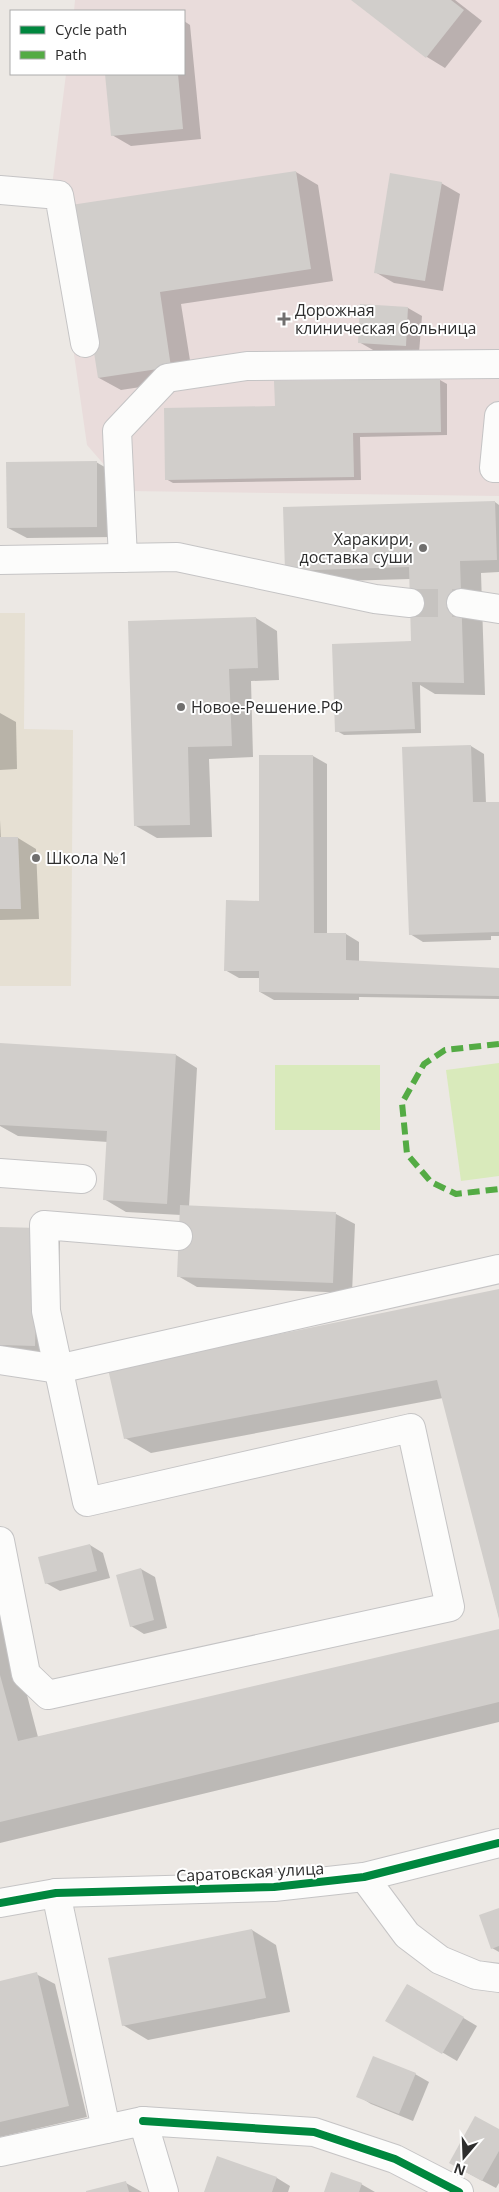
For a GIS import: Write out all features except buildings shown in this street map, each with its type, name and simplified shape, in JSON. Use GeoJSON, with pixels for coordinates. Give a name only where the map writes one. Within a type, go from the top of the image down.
{"type":"FeatureCollection","features":[{"type":"Feature","properties":{"kind":"street"},"geometry":{"type":"LineString","coordinates":[[0,190],[59,195],[85,344]]}},
{"type":"Feature","properties":{"kind":"street"},"geometry":{"type":"LineString","coordinates":[[124,558],[117,431],[167,378],[247,366],[499,364]]}},
{"type":"Feature","properties":{"kind":"street"},"geometry":{"type":"LineString","coordinates":[[499,416],[494,468],[499,468]]}},
{"type":"Feature","properties":{"kind":"street"},"geometry":{"type":"LineString","coordinates":[[0,560],[177,557],[375,599],[410,603]]}},
{"type":"Feature","properties":{"kind":"street"},"geometry":{"type":"LineString","coordinates":[[461,603],[499,609]]}},
{"type":"Feature","properties":{"kind":"street"},"geometry":{"type":"LineString","coordinates":[[0,1173],[82,1180]]}},
{"type":"Feature","properties":{"kind":"street"},"geometry":{"type":"LineString","coordinates":[[0,1541],[26,1674],[48,1695],[450,1607],[411,1428],[87,1502],[46,1311],[44,1225],[178,1236]]}},
{"type":"Feature","properties":{"kind":"street"},"geometry":{"type":"LineString","coordinates":[[0,1360],[58,1369],[499,1269]]}},
{"type":"Feature","properties":{"kind":"street","name":"Саратовская улица"},"geometry":{"type":"LineString","coordinates":[[0,1904],[56,1893],[274,1887],[364,1877],[499,1843]]}},
{"type":"Feature","properties":{"kind":"street"},"geometry":{"type":"LineString","coordinates":[[364,1877],[407,1936],[440,1960],[476,1975],[499,1978]]}},
{"type":"Feature","properties":{"kind":"street"},"geometry":{"type":"LineString","coordinates":[[56,1893],[106,2130]]}},
{"type":"Feature","properties":{"kind":"street"},"geometry":{"type":"LineString","coordinates":[[143,2121],[164,2192]]}},
{"type":"Feature","properties":{"kind":"street"},"geometry":{"type":"LineString","coordinates":[[0,2152],[143,2121],[314,2132],[395,2159],[459,2192]]}},
{"type":"Feature","properties":{"kind":"shaded area","name":"Дорожная клиническая больница"},"geometry":{"type":"Polygon","coordinates":[[[75,0],[499,0],[499,496],[127,491],[87,445],[51,194],[66,75],[185,75],[185,10],[74,10],[75,0]]]}},
{"type":"Feature","properties":{"kind":"shaded area","name":"Школа №1"},"geometry":{"type":"Polygon","coordinates":[[[0,613],[25,613],[24,729],[73,730],[71,986],[0,986],[0,613]]]}},
{"type":"Feature","properties":{"kind":"green space"},"geometry":{"type":"Polygon","coordinates":[[[499,1063],[499,1176],[461,1181],[446,1070],[499,1063]]]}},
{"type":"Feature","properties":{"kind":"green space"},"geometry":{"type":"Polygon","coordinates":[[[275,1065],[380,1065],[380,1130],[275,1130],[275,1065]]]}},
{"type":"Feature","properties":{"kind":"tunnel"},"geometry":{"type":"LineString","coordinates":[[410,603],[461,603]]}},
{"type":"Feature","properties":{"kind":"marked path"},"geometry":{"type":"LineString","coordinates":[[499,1044],[445,1050],[424,1064],[402,1103],[407,1154],[431,1182],[456,1194],[499,1189]]}},
{"type":"Feature","properties":{"kind":"cycle path"},"geometry":{"type":"LineString","coordinates":[[0,1903],[56,1893],[274,1887],[364,1877],[499,1843]]}},
{"type":"Feature","properties":{"kind":"cycle path"},"geometry":{"type":"LineString","coordinates":[[143,2121],[314,2132],[395,2159],[459,2192]]}},
{"type":"Feature","properties":{"kind":"place","name":"Дорожная клиническая больница"},"geometry":{"type":"Point","coordinates":[284,319]}},
{"type":"Feature","properties":{"kind":"place","name":"Харакири, доставка суши"},"geometry":{"type":"Point","coordinates":[423,548]}},
{"type":"Feature","properties":{"kind":"place","name":"Новое-Решение.РФ"},"geometry":{"type":"Point","coordinates":[181,707]}},
{"type":"Feature","properties":{"kind":"place","name":"Школа №1"},"geometry":{"type":"Point","coordinates":[36,858]}}]}
